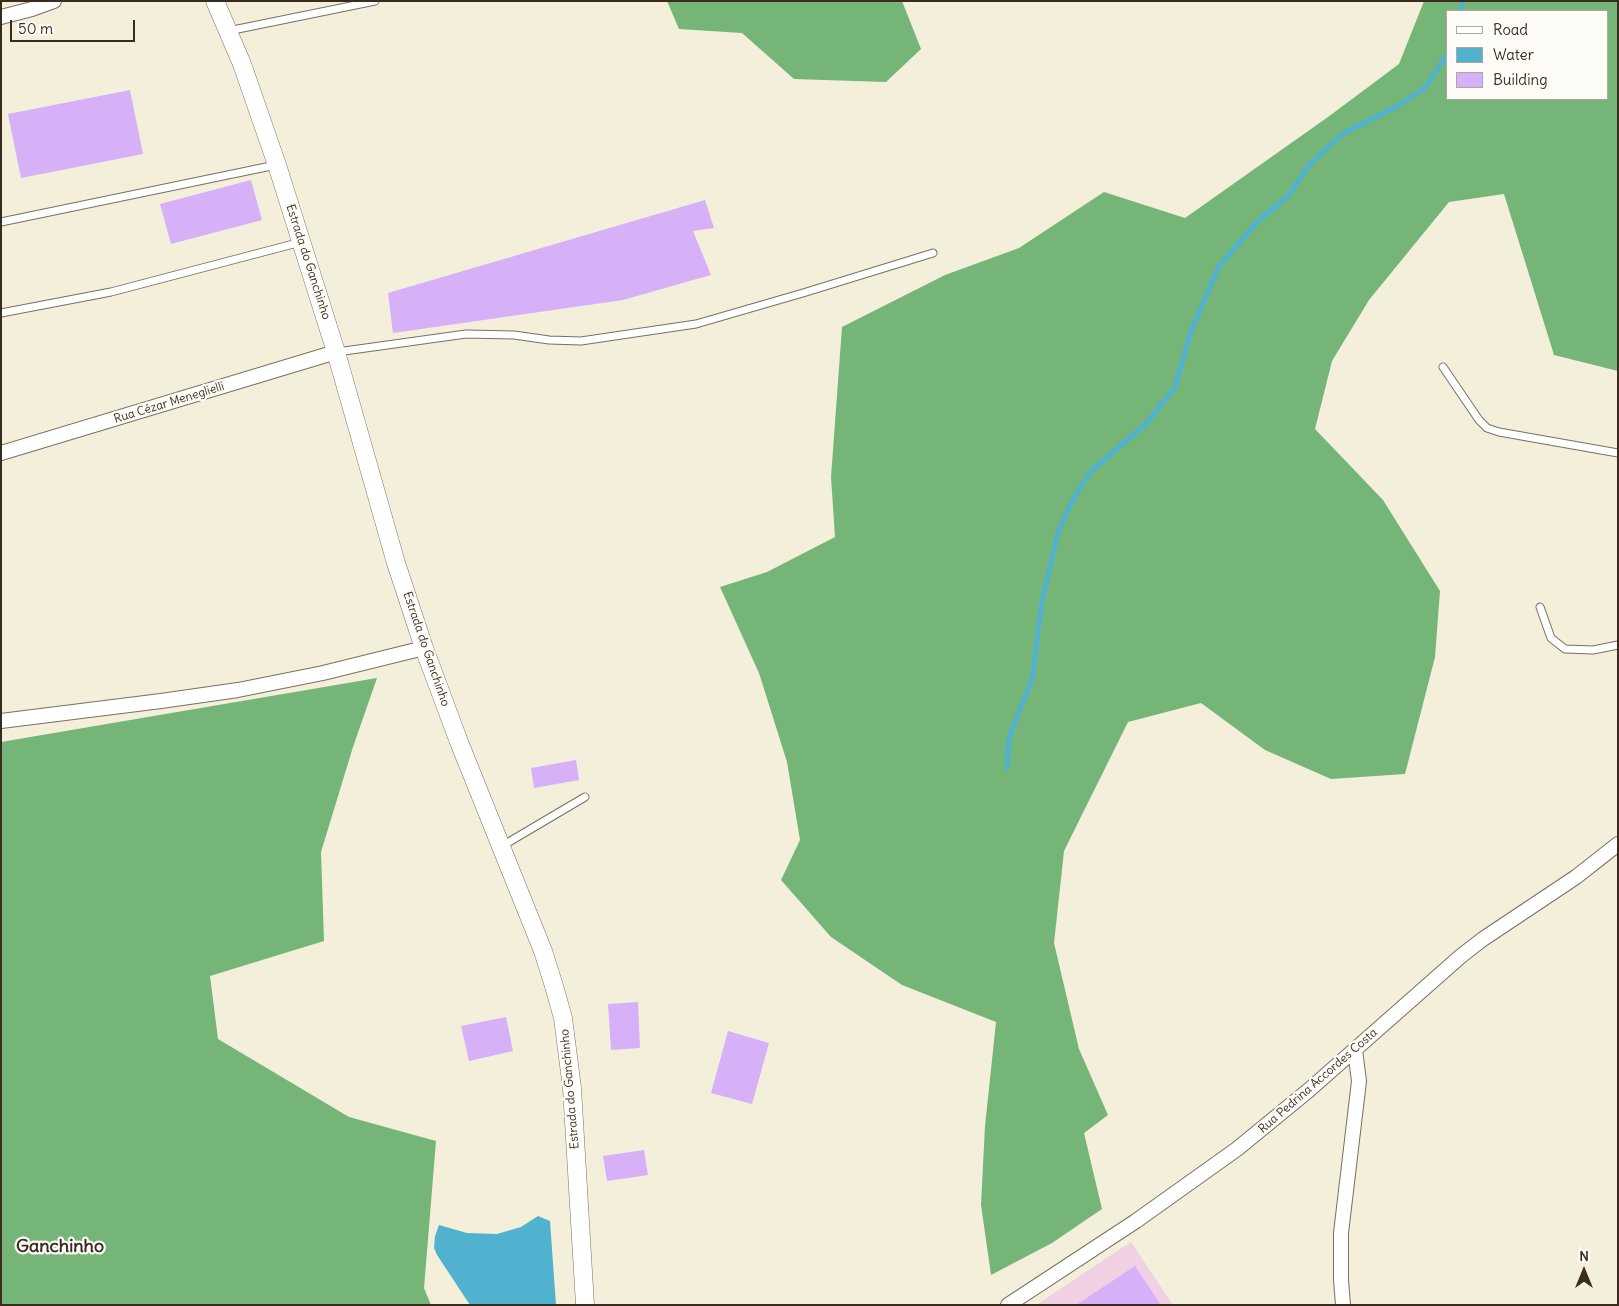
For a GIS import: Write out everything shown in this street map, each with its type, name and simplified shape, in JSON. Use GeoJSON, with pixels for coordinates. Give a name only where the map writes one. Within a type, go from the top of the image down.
{"type":"FeatureCollection","features":[{"type":"Feature","properties":{"kind":"street"},"geometry":{"type":"LineString","coordinates":[[1,17],[54,1]]}},
{"type":"Feature","properties":{"kind":"street","name":"Estrada do Ganchinho"},"geometry":{"type":"LineString","coordinates":[[215,1],[246,74],[277,165],[336,352],[396,563],[424,648],[456,734],[543,951],[563,1018],[572,1088],[585,1305]]}},
{"type":"Feature","properties":{"kind":"street","name":"Rua Cézar Meneglielli"},"geometry":{"type":"LineString","coordinates":[[1,454],[336,352]]}},
{"type":"Feature","properties":{"kind":"street"},"geometry":{"type":"LineString","coordinates":[[1,721],[238,690],[323,673],[424,648]]}},
{"type":"Feature","properties":{"kind":"street","name":"Rua Pedrina Accordes Costa"},"geometry":{"type":"LineString","coordinates":[[1008,1305],[1128,1227],[1210,1170],[1274,1120],[1469,950],[1576,878],[1618,844]]}},
{"type":"Feature","properties":{"kind":"street"},"geometry":{"type":"LineString","coordinates":[[1343,1305],[1341,1233],[1359,1081],[1355,1050]]}},
{"type":"Feature","properties":{"kind":"lane"},"geometry":{"type":"LineString","coordinates":[[228,32],[374,1]]}},
{"type":"Feature","properties":{"kind":"lane"},"geometry":{"type":"LineString","coordinates":[[1,222],[277,165]]}},
{"type":"Feature","properties":{"kind":"lane"},"geometry":{"type":"LineString","coordinates":[[1,313],[111,292],[301,242]]}},
{"type":"Feature","properties":{"kind":"lane"},"geometry":{"type":"LineString","coordinates":[[336,352],[466,334],[514,335],[549,340],[581,341],[696,324],[933,252]]}},
{"type":"Feature","properties":{"kind":"lane"},"geometry":{"type":"LineString","coordinates":[[1443,367],[1486,428],[1498,432],[1618,453]]}},
{"type":"Feature","properties":{"kind":"lane"},"geometry":{"type":"LineString","coordinates":[[1540,607],[1551,638],[1565,650],[1593,650],[1618,645]]}},
{"type":"Feature","properties":{"kind":"lane"},"geometry":{"type":"LineString","coordinates":[[501,846],[586,797]]}},
{"type":"Feature","properties":{"kind":"shaded area"},"geometry":{"type":"Polygon","coordinates":[[[1131,1242],[1173,1305],[1036,1305],[1131,1242]]]}},
{"type":"Feature","properties":{"kind":"green space"},"geometry":{"type":"Polygon","coordinates":[[[667,1],[902,1],[921,49],[886,82],[794,79],[742,33],[679,29],[667,1]]]}},
{"type":"Feature","properties":{"kind":"green space"},"geometry":{"type":"Polygon","coordinates":[[[1424,1],[1618,1],[1618,371],[1554,355],[1504,194],[1449,202],[1369,300],[1332,361],[1315,429],[1383,500],[1440,591],[1435,657],[1405,774],[1331,779],[1265,750],[1201,703],[1128,722],[1064,851],[1054,943],[1079,1049],[1108,1115],[1084,1133],[1102,1209],[1052,1243],[991,1275],[981,1205],[985,1126],[996,1022],[902,985],[831,937],[781,880],[800,840],[787,762],[759,673],[720,587],[767,572],[835,537],[831,477],[842,327],[945,275],[1019,248],[1104,192],[1185,218],[1328,117],[1399,64],[1424,1]]]}},
{"type":"Feature","properties":{"kind":"green space"},"geometry":{"type":"Polygon","coordinates":[[[377,678],[353,747],[321,852],[324,941],[210,976],[218,1039],[349,1117],[436,1141],[424,1288],[431,1305],[1,1305],[1,742],[377,678]]]}},
{"type":"Feature","properties":{"kind":"water"},"geometry":{"type":"Polygon","coordinates":[[[538,1216],[550,1221],[556,1305],[470,1305],[434,1248],[435,1236],[439,1225],[467,1233],[497,1234],[521,1227],[538,1216]]]}},
{"type":"Feature","properties":{"kind":"building"},"geometry":{"type":"Polygon","coordinates":[[[130,90],[143,154],[21,178],[8,114],[130,90]]]}},
{"type":"Feature","properties":{"kind":"building"},"geometry":{"type":"Polygon","coordinates":[[[251,180],[262,220],[171,244],[160,204],[251,180]]]}},
{"type":"Feature","properties":{"kind":"building"},"geometry":{"type":"Polygon","coordinates":[[[705,200],[714,228],[693,231],[711,275],[623,300],[393,333],[388,293],[705,200]]]}},
{"type":"Feature","properties":{"kind":"building"},"geometry":{"type":"Polygon","coordinates":[[[576,760],[579,780],[534,788],[531,768],[576,760]]]}},
{"type":"Feature","properties":{"kind":"building"},"geometry":{"type":"Polygon","coordinates":[[[638,1002],[640,1048],[611,1050],[608,1004],[638,1002]]]}},
{"type":"Feature","properties":{"kind":"building"},"geometry":{"type":"Polygon","coordinates":[[[506,1017],[513,1051],[469,1061],[461,1026],[506,1017]]]}},
{"type":"Feature","properties":{"kind":"building"},"geometry":{"type":"Polygon","coordinates":[[[728,1031],[769,1043],[752,1104],[711,1093],[728,1031]]]}},
{"type":"Feature","properties":{"kind":"building"},"geometry":{"type":"Polygon","coordinates":[[[644,1150],[648,1175],[607,1181],[603,1156],[644,1150]]]}},
{"type":"Feature","properties":{"kind":"building"},"geometry":{"type":"Polygon","coordinates":[[[1135,1266],[1161,1305],[1076,1305],[1135,1266]]]}},
{"type":"Feature","properties":{"kind":"waterway"},"geometry":{"type":"LineString","coordinates":[[1460,10],[1463,1]]}},
{"type":"Feature","properties":{"kind":"waterway"},"geometry":{"type":"LineString","coordinates":[[1007,768],[1009,737],[1032,680],[1042,601],[1058,533],[1070,505],[1090,472],[1147,423],[1175,387],[1191,331],[1219,266],[1258,221],[1288,196],[1309,165],[1342,134],[1396,107],[1425,88],[1446,56]]}},
{"type":"Feature","properties":{"kind":"district","name":"Ganchinho"},"geometry":{"type":"Point","coordinates":[60,1247]}}]}
